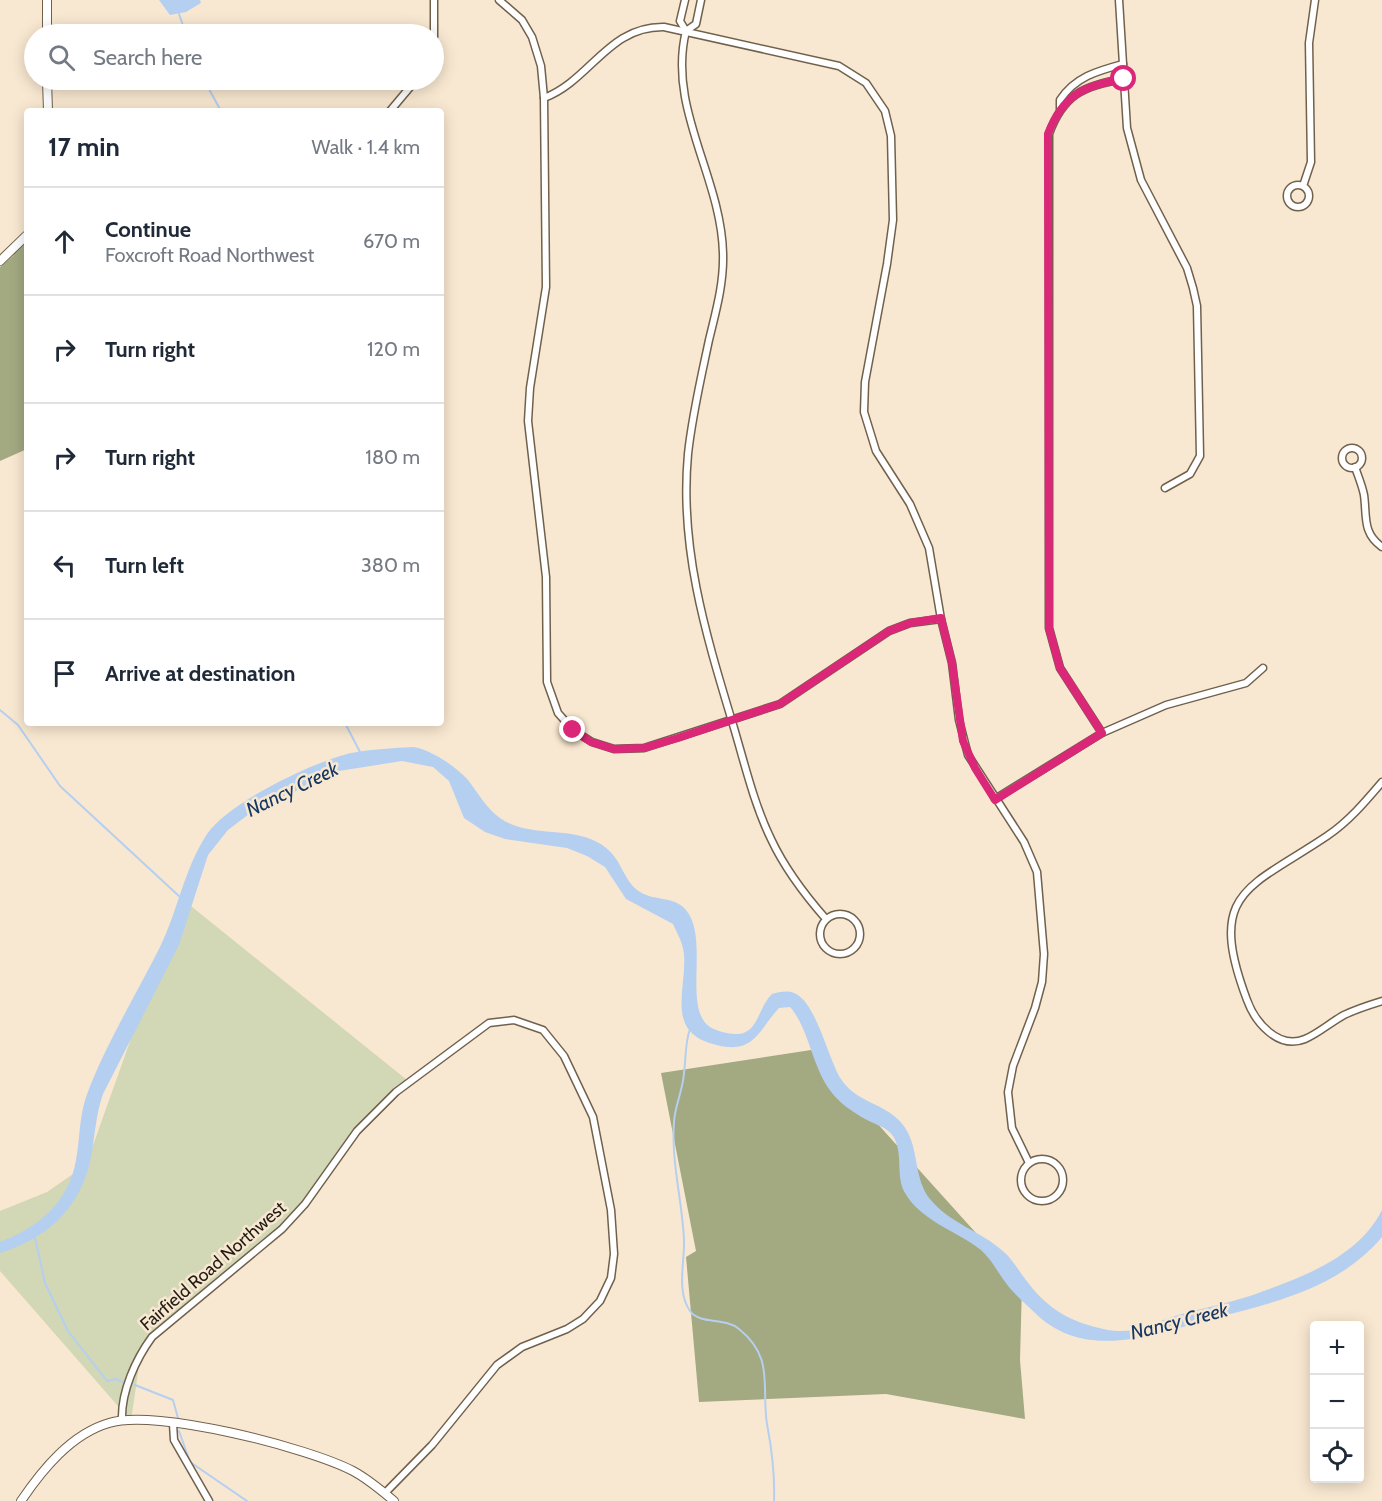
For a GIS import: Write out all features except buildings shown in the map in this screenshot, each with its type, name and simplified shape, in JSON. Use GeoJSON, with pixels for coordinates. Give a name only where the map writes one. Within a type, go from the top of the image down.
{"type":"FeatureCollection","features":[{"type":"Feature","properties":{"kind":"street"},"geometry":{"type":"LineString","coordinates":[[46,0],[47,24]]}},
{"type":"Feature","properties":{"kind":"street"},"geometry":{"type":"LineString","coordinates":[[434,0],[434,24]]}},
{"type":"Feature","properties":{"kind":"street"},"geometry":{"type":"LineString","coordinates":[[499,0],[522,20],[532,37],[540,66],[544,98],[546,287],[530,388],[528,421],[546,577],[546,672],[549,693],[558,713],[573,730],[591,742],[614,749],[644,748],[766,710],[793,698],[889,631],[910,623],[941,618]]}},
{"type":"Feature","properties":{"kind":"street"},"geometry":{"type":"LineString","coordinates":[[685,0],[680,21],[686,31],[680,62],[682,90],[717,201],[723,254],[720,295],[690,434],[687,482],[688,530],[699,606],[756,803],[770,838],[793,878],[826,919]]}},
{"type":"Feature","properties":{"kind":"street"},"geometry":{"type":"LineString","coordinates":[[686,31],[696,24],[701,0]]}},
{"type":"Feature","properties":{"kind":"street"},"geometry":{"type":"LineString","coordinates":[[1119,0],[1127,128],[1136,165],[1148,195],[1187,268],[1197,306],[1200,456],[1190,474],[1165,488]]}},
{"type":"Feature","properties":{"kind":"street"},"geometry":{"type":"LineString","coordinates":[[1303,186],[1311,162],[1309,43],[1315,0]]}},
{"type":"Feature","properties":{"kind":"street"},"geometry":{"type":"LineString","coordinates":[[544,98],[564,88],[628,34],[652,27],[686,31],[839,66],[866,84],[885,111],[891,136],[893,220],[865,382],[864,412],[876,451],[910,504],[924,534],[952,663],[963,741],[975,768],[1030,853],[1041,892],[1044,954],[1042,982],[1035,1008],[1013,1066],[1008,1092],[1012,1128],[1029,1162]]}},
{"type":"Feature","properties":{"kind":"street"},"geometry":{"type":"LineString","coordinates":[[1060,110],[1060,100],[1077,81],[1088,74],[1123,64]]}},
{"type":"Feature","properties":{"kind":"street"},"geometry":{"type":"LineString","coordinates":[[1102,733],[1060,668],[1049,628],[1048,134],[1060,110],[1088,86],[1124,79]]}},
{"type":"Feature","properties":{"kind":"street"},"geometry":{"type":"LineString","coordinates":[[47,90],[48,108]]}},
{"type":"Feature","properties":{"kind":"street"},"geometry":{"type":"LineString","coordinates":[[393,108],[408,90]]}},
{"type":"Feature","properties":{"kind":"street"},"geometry":{"type":"LineString","coordinates":[[0,261],[24,238]]}},
{"type":"Feature","properties":{"kind":"street"},"geometry":{"type":"LineString","coordinates":[[1355,467],[1364,494],[1365,526],[1369,535],[1382,547]]}},
{"type":"Feature","properties":{"kind":"street"},"geometry":{"type":"LineString","coordinates":[[995,800],[1102,733],[1166,705],[1246,683],[1263,668]]}},
{"type":"Feature","properties":{"kind":"street"},"geometry":{"type":"LineString","coordinates":[[1382,782],[1346,822],[1248,888],[1236,904],[1231,929],[1235,961],[1247,1001],[1255,1019],[1273,1035],[1288,1040],[1306,1038],[1356,1009],[1382,1000]]}},
{"type":"Feature","properties":{"kind":"street"},"geometry":{"type":"LineString","coordinates":[[837,914],[854,920],[860,931],[853,948],[841,954],[828,950],[823,944],[820,931],[826,919],[837,914]]}},
{"type":"Feature","properties":{"kind":"street","name":"Fairfield Road Northwest"},"geometry":{"type":"LineString","coordinates":[[122,1420],[124,1394],[140,1355],[152,1337],[282,1229],[377,1108],[480,1027],[501,1020],[525,1022],[543,1030],[556,1043],[593,1117],[611,1210],[614,1254],[611,1278],[600,1300],[583,1319],[567,1329],[522,1347],[497,1365],[432,1445],[385,1493]]}},
{"type":"Feature","properties":{"kind":"street"},"geometry":{"type":"LineString","coordinates":[[1043,1158],[1050,1160],[1061,1169],[1064,1182],[1058,1195],[1045,1201],[1031,1198],[1026,1194],[1021,1181],[1024,1168],[1029,1162],[1043,1158]]}},
{"type":"Feature","properties":{"kind":"street"},"geometry":{"type":"LineString","coordinates":[[21,1501],[43,1470],[64,1451],[93,1430],[122,1420],[172,1424],[246,1437],[311,1454],[354,1472],[394,1501]]}},
{"type":"Feature","properties":{"kind":"street"},"geometry":{"type":"LineString","coordinates":[[172,1424],[174,1440],[209,1501]]}},
{"type":"Feature","properties":{"kind":"green space"},"geometry":{"type":"Polygon","coordinates":[[[24,234],[24,450],[0,461],[0,267],[13,256],[24,234]]]}},
{"type":"Feature","properties":{"kind":"green space"},"geometry":{"type":"Polygon","coordinates":[[[181,898],[407,1080],[360,1123],[310,1199],[197,1305],[142,1345],[131,1421],[0,1271],[0,1211],[47,1192],[86,1165],[181,898]]]}},
{"type":"Feature","properties":{"kind":"green space"},"geometry":{"type":"Polygon","coordinates":[[[811,1050],[1022,1284],[1020,1360],[1025,1419],[886,1394],[699,1402],[686,1257],[696,1251],[661,1073],[811,1050]]]}},
{"type":"Feature","properties":{"kind":"water"},"geometry":{"type":"Polygon","coordinates":[[[159,0],[200,0],[201,3],[186,12],[170,15],[159,0]]]}},
{"type":"Feature","properties":{"kind":"water","name":"Nancy Creek"},"geometry":{"type":"Polygon","coordinates":[[[414,747],[436,756],[457,770],[500,818],[523,828],[573,834],[597,842],[606,847],[617,860],[629,881],[640,892],[676,903],[686,910],[693,923],[696,938],[698,1005],[702,1018],[710,1027],[726,1033],[743,1033],[753,1025],[772,994],[789,992],[802,998],[815,1018],[836,1070],[848,1088],[893,1115],[907,1131],[921,1183],[930,1199],[946,1214],[1004,1252],[1034,1290],[1062,1314],[1108,1330],[1127,1331],[1144,1327],[1178,1315],[1235,1301],[1308,1273],[1343,1254],[1371,1227],[1382,1210],[1382,1237],[1365,1254],[1327,1280],[1263,1305],[1147,1336],[1123,1340],[1099,1341],[1076,1337],[1054,1328],[1013,1292],[981,1250],[930,1218],[912,1203],[900,1179],[898,1150],[893,1136],[885,1128],[851,1110],[833,1094],[818,1069],[801,1025],[790,1007],[779,1008],[753,1040],[738,1047],[713,1044],[698,1038],[689,1029],[684,1019],[682,994],[684,954],[673,924],[626,899],[605,867],[587,856],[567,848],[505,839],[485,832],[464,818],[449,781],[433,767],[402,761],[339,771],[253,811],[228,830],[208,855],[179,945],[103,1094],[90,1162],[78,1194],[69,1208],[45,1231],[32,1240],[0,1253],[0,1242],[39,1221],[50,1212],[67,1189],[76,1160],[86,1097],[111,1040],[160,947],[192,861],[207,834],[233,809],[273,785],[316,765],[351,753],[414,747]]]}},
{"type":"Feature","properties":{"kind":"waterway"},"geometry":{"type":"LineString","coordinates":[[179,14],[182,24]]}},
{"type":"Feature","properties":{"kind":"waterway"},"geometry":{"type":"LineString","coordinates":[[209,90],[219,108]]}},
{"type":"Feature","properties":{"kind":"waterway"},"geometry":{"type":"LineString","coordinates":[[0,710],[18,725],[60,786],[180,897]]}},
{"type":"Feature","properties":{"kind":"waterway"},"geometry":{"type":"LineString","coordinates":[[347,726],[360,752]]}},
{"type":"Feature","properties":{"kind":"waterway"},"geometry":{"type":"LineString","coordinates":[[690,1029],[673,1137],[684,1239],[683,1294],[694,1315],[706,1320],[733,1325],[750,1340],[758,1351],[764,1373],[767,1424],[774,1472],[774,1501]]}},
{"type":"Feature","properties":{"kind":"waterway"},"geometry":{"type":"LineString","coordinates":[[35,1238],[45,1283],[68,1331],[107,1381],[116,1379],[123,1382]]}},
{"type":"Feature","properties":{"kind":"waterway"},"geometry":{"type":"LineString","coordinates":[[135,1385],[173,1400],[178,1418]]}},
{"type":"Feature","properties":{"kind":"waterway"},"geometry":{"type":"LineString","coordinates":[[179,1431],[190,1462],[247,1501]]}},
{"type":"Feature","properties":{"kind":"route"},"geometry":{"type":"LineString","coordinates":[[573,730],[591,742],[614,749],[644,748],[678,738],[780,704],[793,698],[889,631],[910,623],[941,618],[955,678],[963,741],[975,768],[995,800],[1102,733],[1060,668],[1049,628],[1048,134],[1060,110],[1079,92],[1098,83],[1124,79]]}}]}
